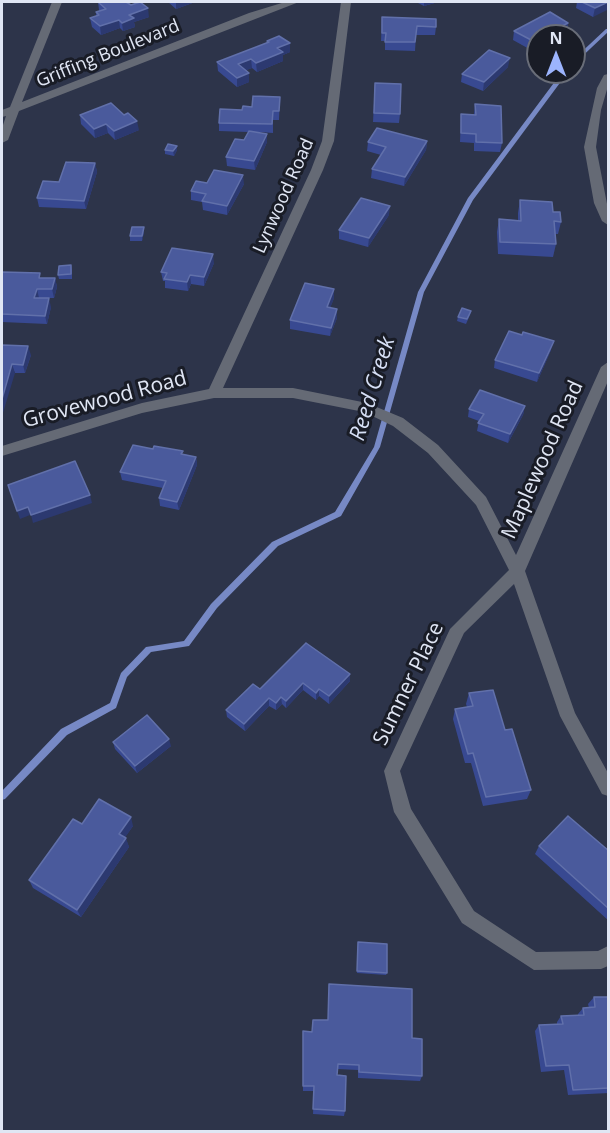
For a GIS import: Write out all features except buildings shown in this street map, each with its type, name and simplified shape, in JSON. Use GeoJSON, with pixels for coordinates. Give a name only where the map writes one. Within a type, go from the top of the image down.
{"type":"FeatureCollection","features":[{"type":"Feature","properties":{"kind":"street"},"geometry":{"type":"LineString","coordinates":[[2,141],[57,2]]}},
{"type":"Feature","properties":{"kind":"street","name":"Griffing Boulevard"},"geometry":{"type":"LineString","coordinates":[[2,114],[252,15],[294,2]]}},
{"type":"Feature","properties":{"kind":"street","name":"Lynwood Road"},"geometry":{"type":"LineString","coordinates":[[214,393],[318,170],[328,141],[346,2]]}},
{"type":"Feature","properties":{"kind":"street"},"geometry":{"type":"LineString","coordinates":[[609,77],[602,88],[590,147],[600,203],[609,221]]}},
{"type":"Feature","properties":{"kind":"street","name":"Maplewood Road"},"geometry":{"type":"LineString","coordinates":[[517,571],[609,367]]}},
{"type":"Feature","properties":{"kind":"street","name":"Grovewood Road"},"geometry":{"type":"LineString","coordinates":[[2,451],[142,408],[214,393],[293,393],[367,408],[398,422],[433,448],[481,501],[517,571],[568,716],[609,788]]}},
{"type":"Feature","properties":{"kind":"street","name":"Sumner Place"},"geometry":{"type":"LineString","coordinates":[[517,571],[458,629],[392,771],[403,812],[468,917],[534,961],[601,960],[609,955]]}},
{"type":"Feature","properties":{"kind":"waterway","name":"Reed Creek"},"geometry":{"type":"LineString","coordinates":[[586,51],[608,30]]}},
{"type":"Feature","properties":{"kind":"waterway","name":"Reed Creek"},"geometry":{"type":"LineString","coordinates":[[2,796],[64,732],[113,705],[124,675],[149,649],[186,644],[214,606],[275,544],[338,514],[377,447],[421,292],[470,199],[556,84]]}}]}
